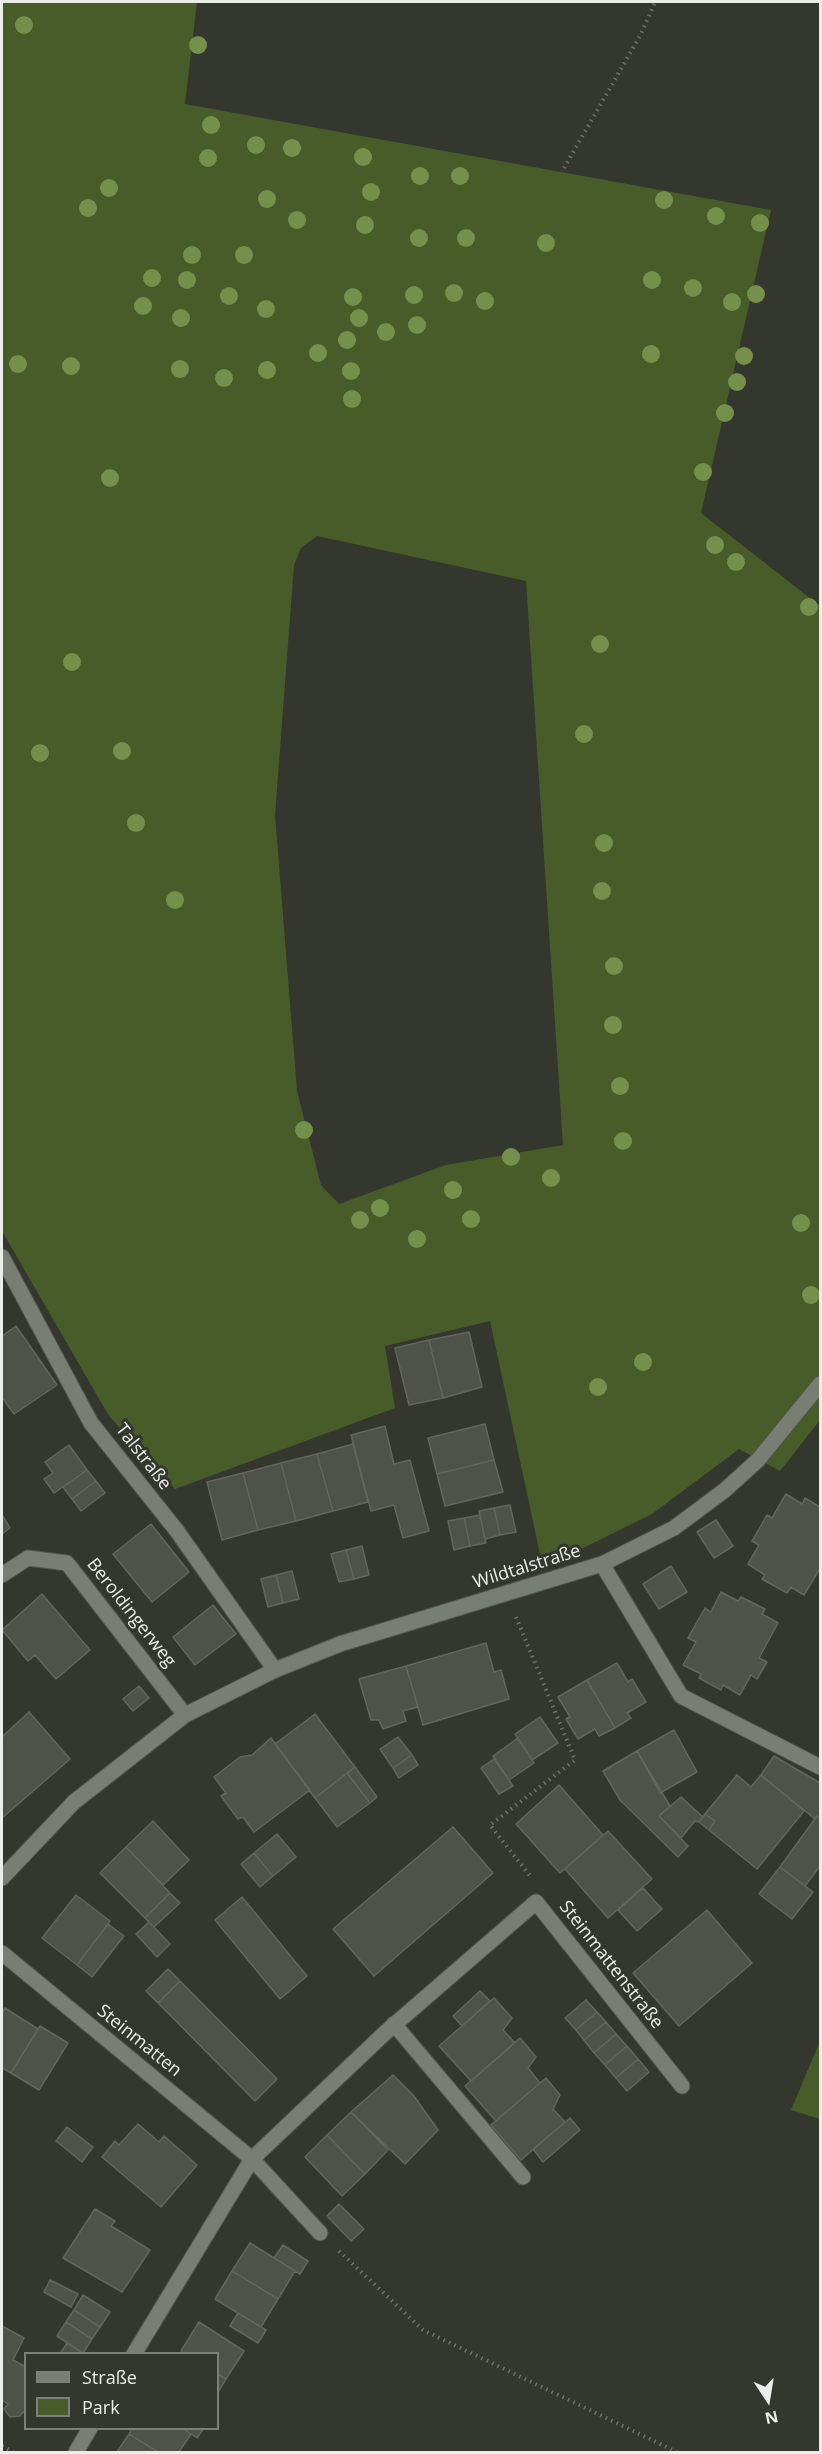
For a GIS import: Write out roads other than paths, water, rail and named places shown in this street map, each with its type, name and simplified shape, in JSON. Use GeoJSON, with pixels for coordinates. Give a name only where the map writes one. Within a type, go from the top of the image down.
{"type":"FeatureCollection","features":[{"type":"Feature","properties":{"kind":"street","name":"Talstraße"},"geometry":{"type":"LineString","coordinates":[[2,1257],[91,1423],[177,1531],[275,1670]]}},
{"type":"Feature","properties":{"kind":"street","name":"Wildtalstraße"},"geometry":{"type":"LineString","coordinates":[[191,1712],[275,1670],[340,1644],[602,1563],[674,1528],[724,1490],[758,1460],[820,1384]]}},
{"type":"Feature","properties":{"kind":"street","name":"Beroldingerweg"},"geometry":{"type":"LineString","coordinates":[[2,1575],[28,1558],[67,1563],[191,1712]]}},
{"type":"Feature","properties":{"kind":"street"},"geometry":{"type":"LineString","coordinates":[[602,1563],[681,1696],[820,1767]]}},
{"type":"Feature","properties":{"kind":"street"},"geometry":{"type":"LineString","coordinates":[[2,1878],[74,1802],[191,1712]]}},
{"type":"Feature","properties":{"kind":"street","name":"Steinmattenstraße"},"geometry":{"type":"LineString","coordinates":[[391,2028],[536,1902],[682,2086]]}},
{"type":"Feature","properties":{"kind":"street","name":"Steinmatten"},"geometry":{"type":"LineString","coordinates":[[2,1953],[252,2159],[320,2233]]}},
{"type":"Feature","properties":{"kind":"street"},"geometry":{"type":"LineString","coordinates":[[135,2352],[252,2159],[391,2028],[523,2177]]}},
{"type":"Feature","properties":{"kind":"street"},"geometry":{"type":"LineString","coordinates":[[76,2452],[89,2430]]}}]}
